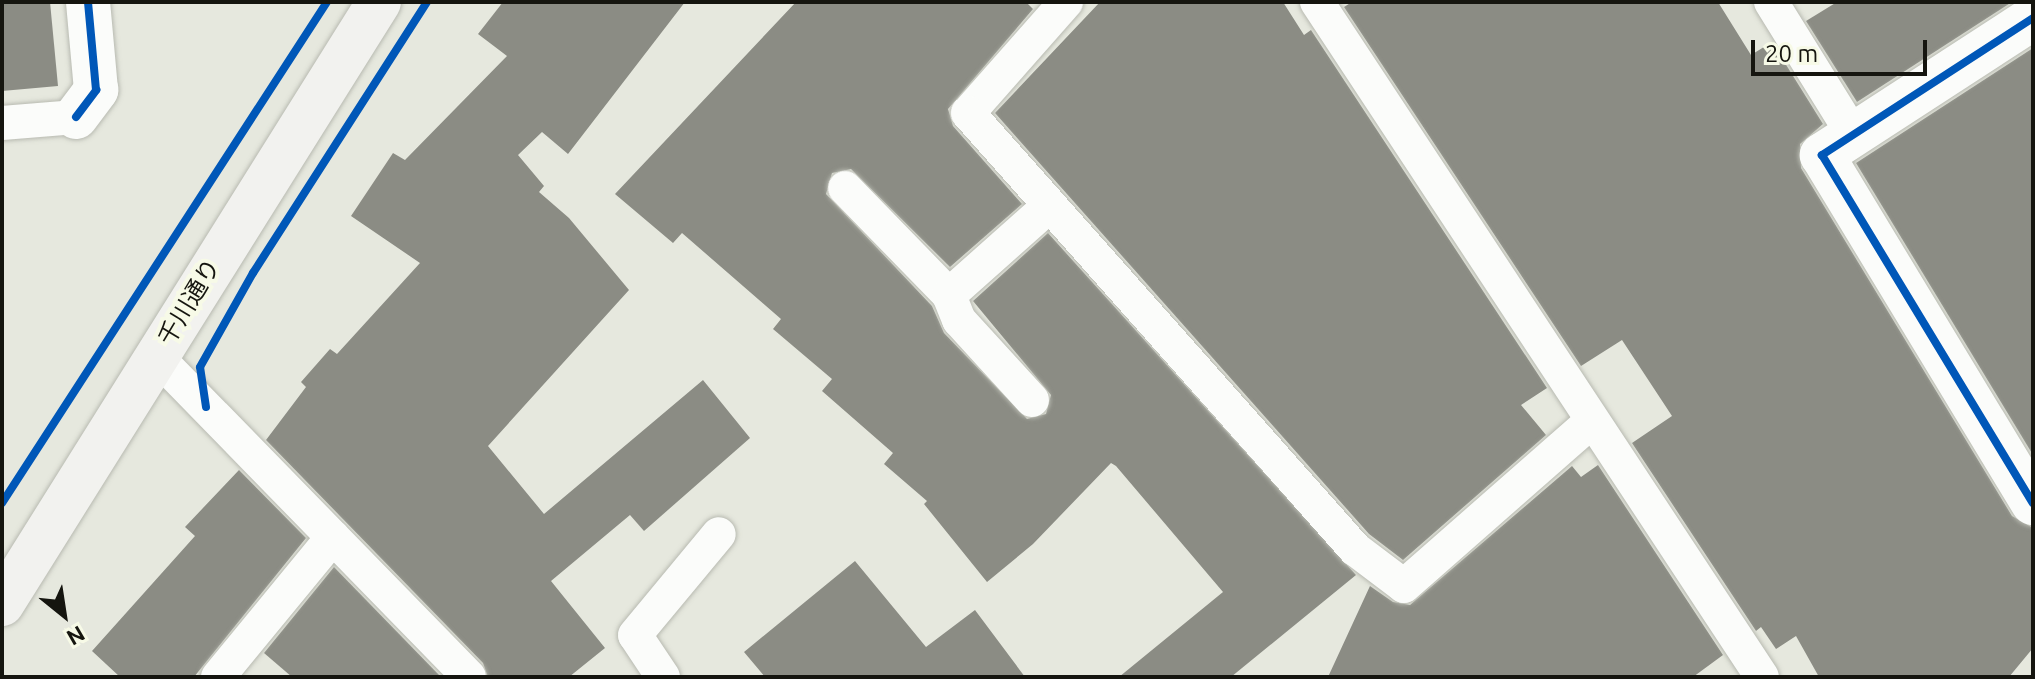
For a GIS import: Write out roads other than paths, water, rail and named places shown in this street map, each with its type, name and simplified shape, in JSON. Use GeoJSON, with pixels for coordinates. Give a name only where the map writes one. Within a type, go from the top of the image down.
{"type":"FeatureCollection","features":[{"type":"Feature","properties":{"kind":"main road","name":"千川通り"},"geometry":{"type":"LineString","coordinates":[[2,604],[379,2]]}},
{"type":"Feature","properties":{"kind":"street"},"geometry":{"type":"LineString","coordinates":[[76,117],[96,90],[88,2]]}},
{"type":"Feature","properties":{"kind":"street"},"geometry":{"type":"LineString","coordinates":[[2033,18],[1822,155],[2033,503]]}},
{"type":"Feature","properties":{"kind":"lane"},"geometry":{"type":"LineString","coordinates":[[1066,2],[968,113],[1355,549],[1404,586],[1591,422]]}},
{"type":"Feature","properties":{"kind":"lane"},"geometry":{"type":"LineString","coordinates":[[1317,2],[1591,422],[1762,677]]}},
{"type":"Feature","properties":{"kind":"lane"},"geometry":{"type":"LineString","coordinates":[[1771,2],[1853,134]]}},
{"type":"Feature","properties":{"kind":"lane"},"geometry":{"type":"LineString","coordinates":[[2,123],[76,117]]}},
{"type":"Feature","properties":{"kind":"lane"},"geometry":{"type":"LineString","coordinates":[[845,188],[949,295],[959,320],[1032,400]]}},
{"type":"Feature","properties":{"kind":"lane"},"geometry":{"type":"LineString","coordinates":[[949,295],[1050,205]]}},
{"type":"Feature","properties":{"kind":"lane"},"geometry":{"type":"LineString","coordinates":[[156,356],[469,677]]}},
{"type":"Feature","properties":{"kind":"lane"},"geometry":{"type":"LineString","coordinates":[[663,677],[635,635],[719,534]]}},
{"type":"Feature","properties":{"kind":"lane"},"geometry":{"type":"LineString","coordinates":[[218,677],[333,537]]}}]}
